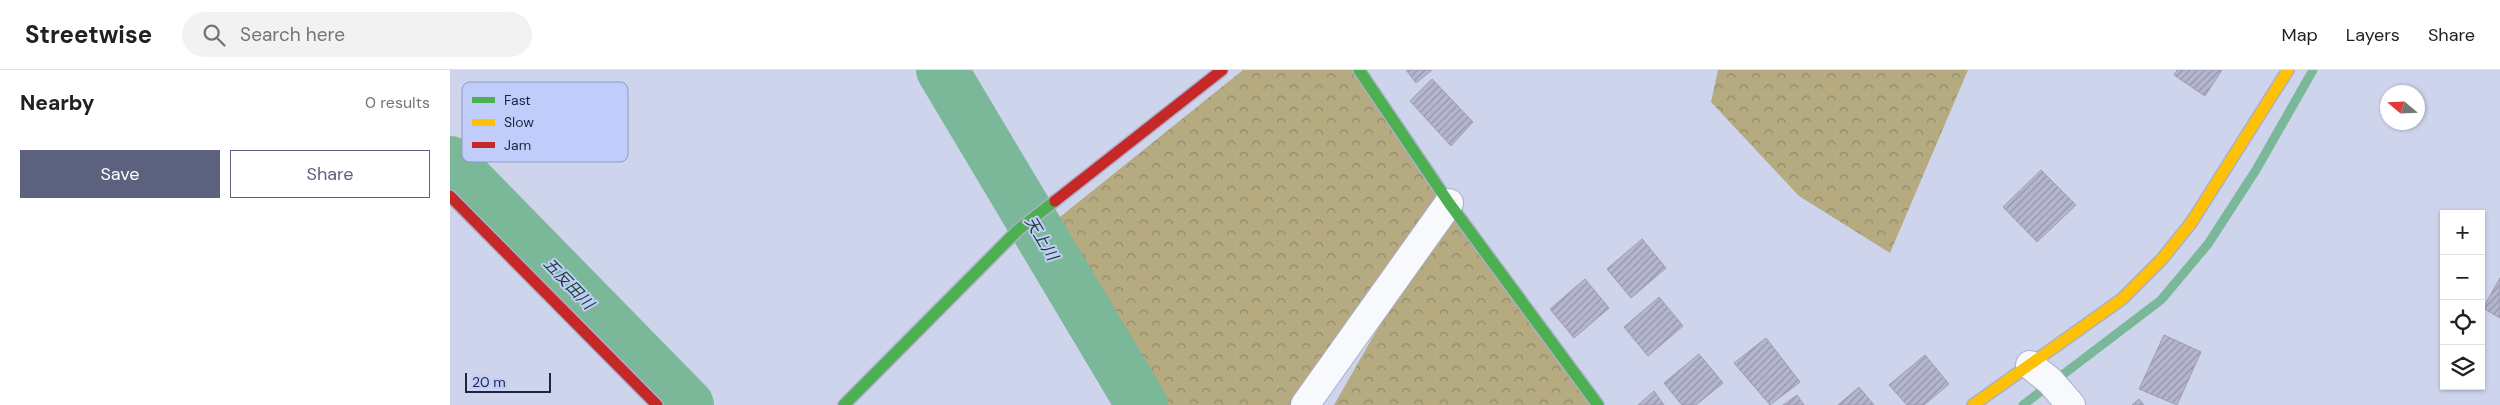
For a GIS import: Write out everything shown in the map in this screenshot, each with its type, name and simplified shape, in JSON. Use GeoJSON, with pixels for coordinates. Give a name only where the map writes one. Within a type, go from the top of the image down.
{"type":"FeatureCollection","features":[{"type":"Feature","properties":{"kind":"street"},"geometry":{"type":"LineString","coordinates":[[844,405],[1022,227],[1222,70]]}},
{"type":"Feature","properties":{"kind":"street"},"geometry":{"type":"LineString","coordinates":[[1359,70],[1450,203],[1598,405]]}},
{"type":"Feature","properties":{"kind":"street"},"geometry":{"type":"LineString","coordinates":[[1974,405],[2053,386],[2122,299],[2162,259],[2191,223],[2288,70]]}},
{"type":"Feature","properties":{"kind":"street"},"geometry":{"type":"LineString","coordinates":[[450,196],[656,405]]}},
{"type":"Feature","properties":{"kind":"street"},"geometry":{"type":"LineString","coordinates":[[1305,405],[1450,203]]}},
{"type":"Feature","properties":{"kind":"green space"},"geometry":{"type":"Polygon","coordinates":[[[1243,70],[1359,70],[1593,405],[1334,405],[1446,209],[1303,405],[1164,405],[1055,221],[1243,70]]]}},
{"type":"Feature","properties":{"kind":"green space"},"geometry":{"type":"Polygon","coordinates":[[[1718,70],[1968,70],[1890,253],[1799,196],[1711,102],[1718,70]]]}},
{"type":"Feature","properties":{"kind":"building"},"geometry":{"type":"Polygon","coordinates":[[[1406,70],[1432,70],[1416,83],[1406,70]]]}},
{"type":"Feature","properties":{"kind":"building"},"geometry":{"type":"Polygon","coordinates":[[[2177,70],[2222,70],[2205,96],[2174,75],[2177,70]]]}},
{"type":"Feature","properties":{"kind":"building"},"geometry":{"type":"Polygon","coordinates":[[[1432,79],[1473,122],[1451,146],[1410,101],[1432,79]]]}},
{"type":"Feature","properties":{"kind":"building"},"geometry":{"type":"Polygon","coordinates":[[[2041,170],[2076,205],[2037,242],[2003,207],[2041,170]]]}},
{"type":"Feature","properties":{"kind":"building"},"geometry":{"type":"Polygon","coordinates":[[[1642,239],[1666,268],[1631,298],[1607,269],[1642,239]]]}},
{"type":"Feature","properties":{"kind":"building"},"geometry":{"type":"Polygon","coordinates":[[[2500,278],[2500,318],[2485,309],[2485,304],[2500,278]]]}},
{"type":"Feature","properties":{"kind":"building"},"geometry":{"type":"Polygon","coordinates":[[[1585,279],[1609,308],[1574,338],[1550,309],[1585,279]]]}},
{"type":"Feature","properties":{"kind":"building"},"geometry":{"type":"Polygon","coordinates":[[[1659,297],[1683,326],[1648,356],[1624,327],[1659,297]]]}},
{"type":"Feature","properties":{"kind":"building"},"geometry":{"type":"Polygon","coordinates":[[[2164,335],[2201,352],[2177,405],[2139,389],[2164,335]]]}},
{"type":"Feature","properties":{"kind":"building"},"geometry":{"type":"Polygon","coordinates":[[[1766,338],[1800,382],[1770,405],[1734,363],[1766,338]]]}},
{"type":"Feature","properties":{"kind":"building"},"geometry":{"type":"Polygon","coordinates":[[[1699,354],[1723,383],[1696,405],[1682,405],[1664,383],[1699,354]]]}},
{"type":"Feature","properties":{"kind":"building"},"geometry":{"type":"Polygon","coordinates":[[[1925,355],[1949,384],[1924,405],[1907,405],[1889,385],[1925,355]]]}},
{"type":"Feature","properties":{"kind":"building"},"geometry":{"type":"Polygon","coordinates":[[[1859,387],[1874,405],[1838,405],[1859,387]]]}},
{"type":"Feature","properties":{"kind":"building"},"geometry":{"type":"Polygon","coordinates":[[[1654,391],[1664,405],[1638,405],[1654,391]]]}},
{"type":"Feature","properties":{"kind":"building"},"geometry":{"type":"Polygon","coordinates":[[[1797,395],[1804,405],[1783,405],[1797,395]]]}},
{"type":"Feature","properties":{"kind":"building"},"geometry":{"type":"Polygon","coordinates":[[[2139,399],[2144,405],[2132,405],[2139,399]]]}},
{"type":"Feature","properties":{"kind":"waterway","name":"天上川"},"geometry":{"type":"LineString","coordinates":[[942,70],[1142,405]]}},
{"type":"Feature","properties":{"kind":"waterway"},"geometry":{"type":"LineString","coordinates":[[2023,405],[2161,300],[2208,244],[2256,170],[2313,70]]}},
{"type":"Feature","properties":{"kind":"waterway","name":"五反田川"},"geometry":{"type":"LineString","coordinates":[[450,162],[688,405]]}},
{"type":"Feature","properties":{"kind":"traffic: fast"},"geometry":{"type":"LineString","coordinates":[[1359,70],[1449,203],[1598,405]]}},
{"type":"Feature","properties":{"kind":"traffic: fast"},"geometry":{"type":"LineString","coordinates":[[844,405],[1018,230],[1055,201]]}},
{"type":"Feature","properties":{"kind":"traffic: slow"},"geometry":{"type":"LineString","coordinates":[[1973,405],[2122,299],[2162,259],[2191,223],[2288,70]]}},
{"type":"Feature","properties":{"kind":"traffic: jam"},"geometry":{"type":"LineString","coordinates":[[1055,201],[1222,70]]}},
{"type":"Feature","properties":{"kind":"traffic: jam"},"geometry":{"type":"LineString","coordinates":[[450,196],[657,405]]}}]}
